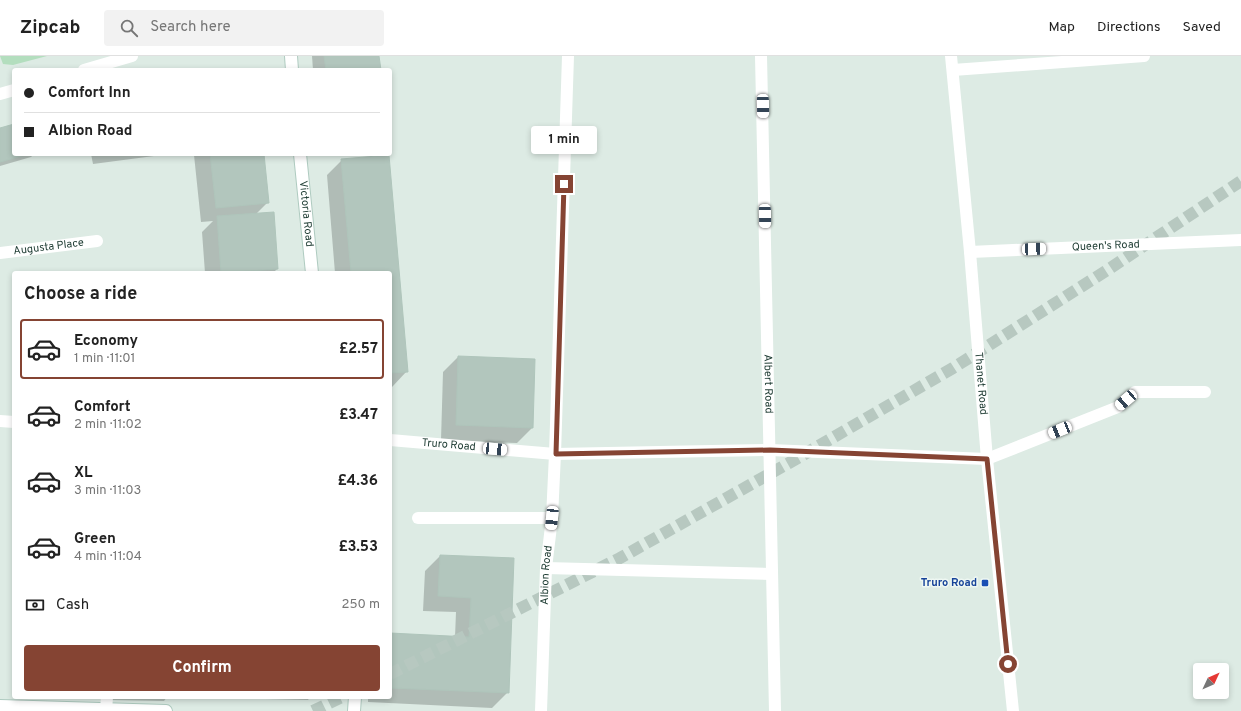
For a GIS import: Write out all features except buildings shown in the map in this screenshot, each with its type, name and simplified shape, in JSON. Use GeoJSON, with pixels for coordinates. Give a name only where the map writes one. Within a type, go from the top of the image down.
{"type":"FeatureCollection","features":[{"type":"Feature","properties":{"kind":"street"},"geometry":{"type":"LineString","coordinates":[[91,68],[132,56]]}},
{"type":"Feature","properties":{"kind":"street"},"geometry":{"type":"LineString","coordinates":[[291,56],[292,68]]}},
{"type":"Feature","properties":{"kind":"street","name":"Albion Road"},"geometry":{"type":"LineString","coordinates":[[541,711],[546,568],[552,518],[556,454],[568,56]]}},
{"type":"Feature","properties":{"kind":"street","name":"Albert Road"},"geometry":{"type":"LineString","coordinates":[[761,56],[775,711]]}},
{"type":"Feature","properties":{"kind":"street","name":"Thanet Road"},"geometry":{"type":"LineString","coordinates":[[951,56],[970,252],[987,459],[1013,711]]}},
{"type":"Feature","properties":{"kind":"street"},"geometry":{"type":"LineString","coordinates":[[953,70],[1144,56]]}},
{"type":"Feature","properties":{"kind":"street"},"geometry":{"type":"LineString","coordinates":[[0,94],[12,91]]}},
{"type":"Feature","properties":{"kind":"street","name":"Victoria Road"},"geometry":{"type":"LineString","coordinates":[[300,156],[312,271]]}},
{"type":"Feature","properties":{"kind":"street","name":"Queen's Road"},"geometry":{"type":"LineString","coordinates":[[970,252],[1241,240]]}},
{"type":"Feature","properties":{"kind":"street","name":"Augusta Place"},"geometry":{"type":"LineString","coordinates":[[0,253],[97,241]]}},
{"type":"Feature","properties":{"kind":"street"},"geometry":{"type":"LineString","coordinates":[[987,459],[1118,407],[1135,392],[1205,392]]}},
{"type":"Feature","properties":{"kind":"street"},"geometry":{"type":"LineString","coordinates":[[0,421],[12,422]]}},
{"type":"Feature","properties":{"kind":"street","name":"Truro Road"},"geometry":{"type":"LineString","coordinates":[[392,440],[556,454],[770,450],[987,459]]}},
{"type":"Feature","properties":{"kind":"street"},"geometry":{"type":"LineString","coordinates":[[418,518],[552,518]]}},
{"type":"Feature","properties":{"kind":"street"},"geometry":{"type":"LineString","coordinates":[[546,568],[772,574]]}},
{"type":"Feature","properties":{"kind":"street"},"geometry":{"type":"LineString","coordinates":[[106,710],[107,699]]}},
{"type":"Feature","properties":{"kind":"street"},"geometry":{"type":"LineString","coordinates":[[354,711],[355,699]]}},
{"type":"Feature","properties":{"kind":"street"},"geometry":{"type":"LineString","coordinates":[[0,706],[166,711]]}},
{"type":"Feature","properties":{"kind":"green space"},"geometry":{"type":"Polygon","coordinates":[[[0,56],[47,56],[13,65],[3,64],[0,56]]]}},
{"type":"Feature","properties":{"kind":"tunnel"},"geometry":{"type":"LineString","coordinates":[[392,673],[620,558],[796,459],[953,368],[1109,269],[1241,181]]}},
{"type":"Feature","properties":{"kind":"tunnel"},"geometry":{"type":"LineString","coordinates":[[313,711],[338,699]]}},
{"type":"Feature","properties":{"kind":"place","name":"Truro Road"},"geometry":{"type":"Point","coordinates":[985,583]}},
{"type":"Feature","properties":{"kind":"route"},"geometry":{"type":"LineString","coordinates":[[564,184],[556,454],[770,450],[987,459],[1008,664]]}}]}
